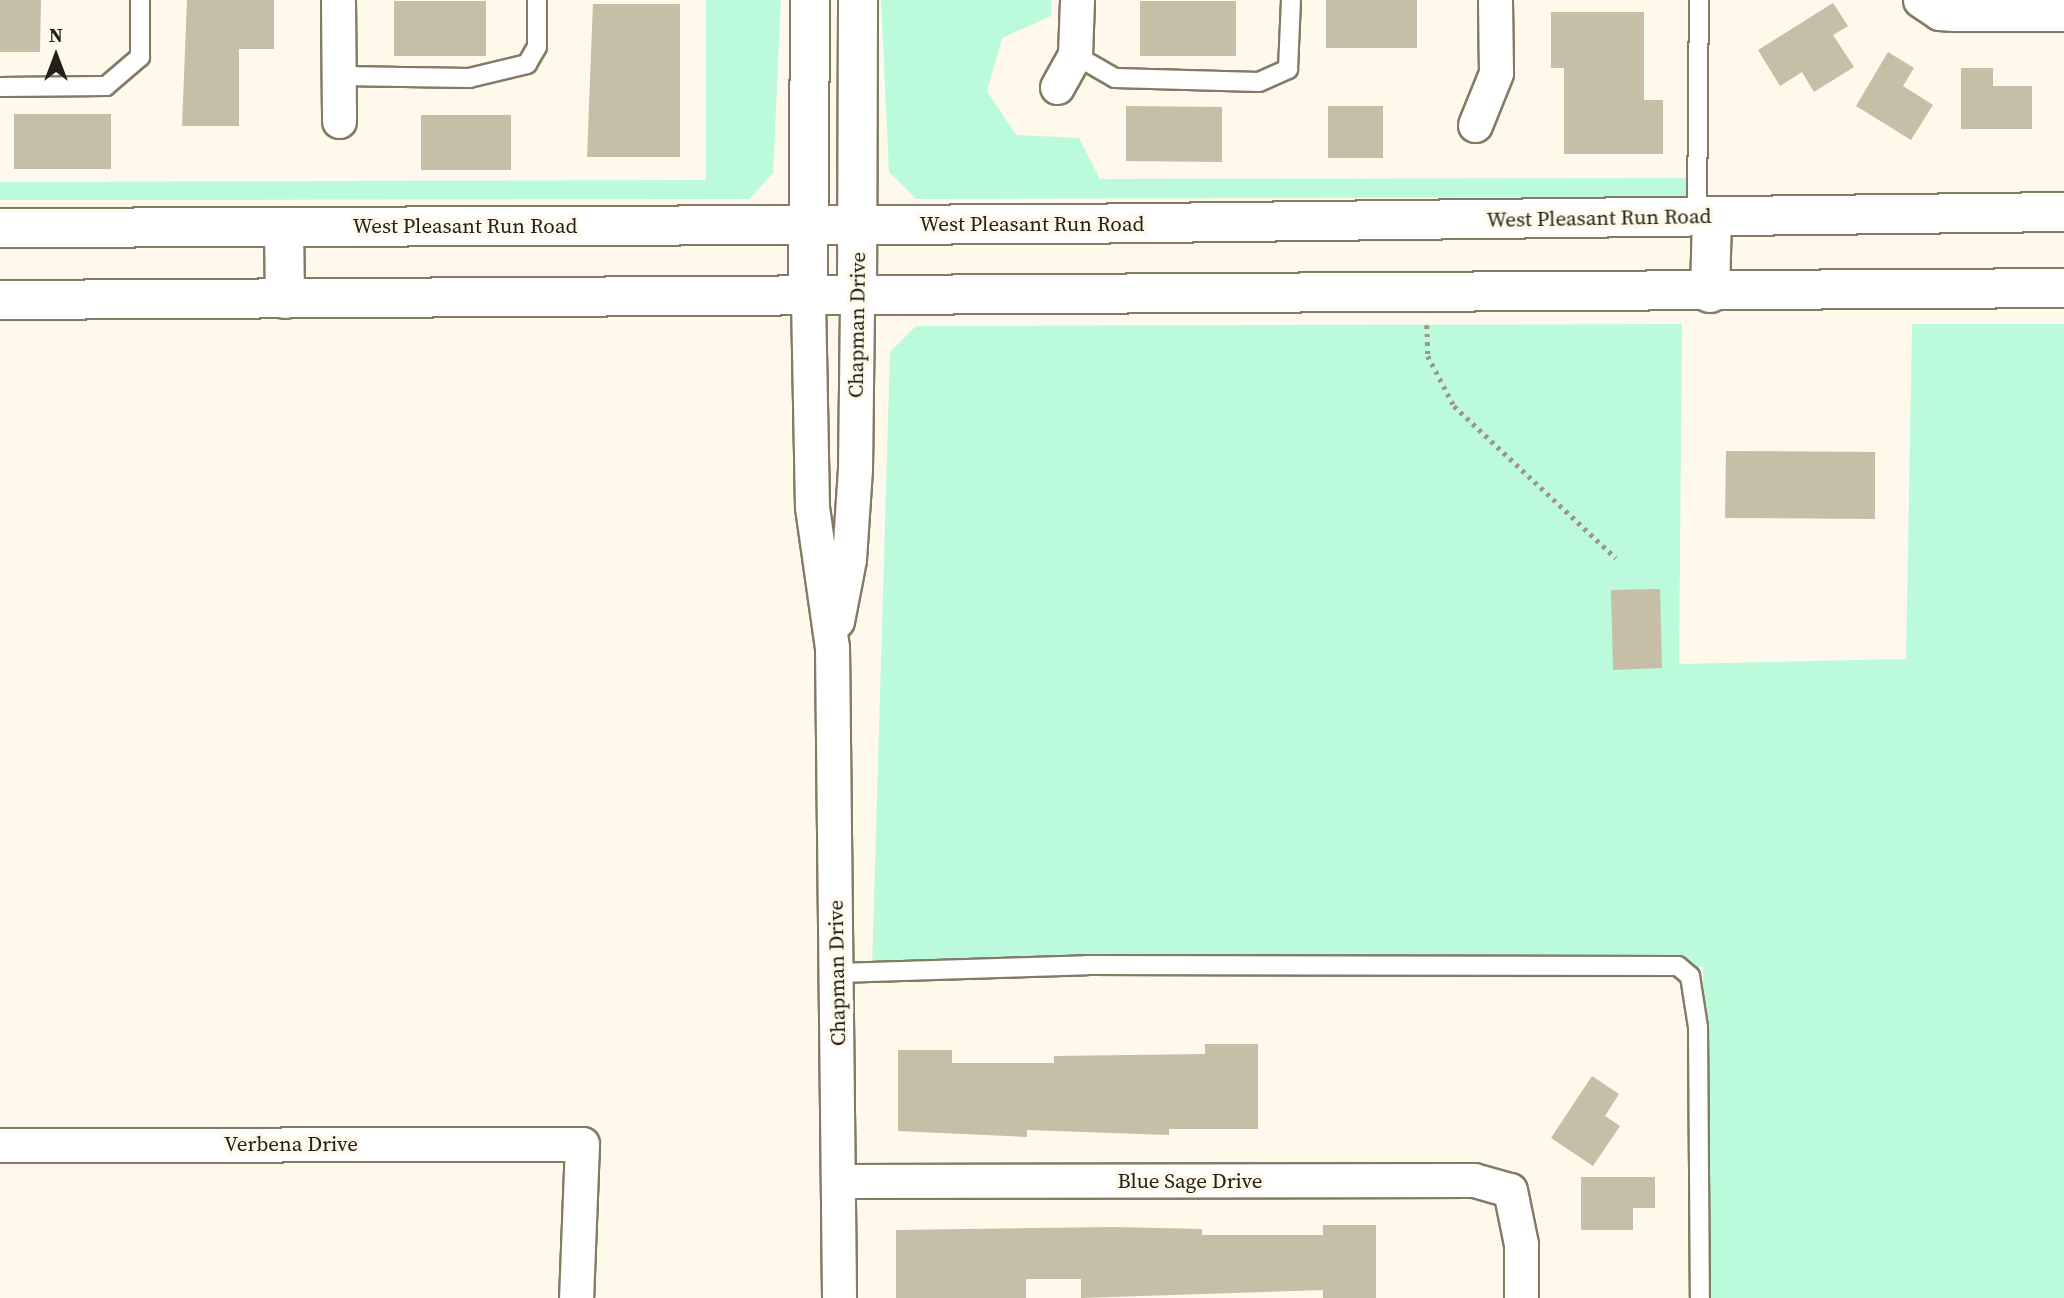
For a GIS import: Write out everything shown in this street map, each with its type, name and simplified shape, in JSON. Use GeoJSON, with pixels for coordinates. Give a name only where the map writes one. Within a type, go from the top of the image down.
{"type":"FeatureCollection","features":[{"type":"Feature","properties":{"kind":"main road","name":"Chapman Drive"},"geometry":{"type":"LineString","coordinates":[[808,298],[810,0]]}},
{"type":"Feature","properties":{"kind":"main road","name":"Chapman Drive"},"geometry":{"type":"LineString","coordinates":[[857,297],[858,0]]}},
{"type":"Feature","properties":{"kind":"main road","name":"West Pleasant Run Road"},"geometry":{"type":"LineString","coordinates":[[0,228],[858,224],[2064,212]]}},
{"type":"Feature","properties":{"kind":"main road"},"geometry":{"type":"LineString","coordinates":[[1704,217],[1710,293]]}},
{"type":"Feature","properties":{"kind":"main road"},"geometry":{"type":"LineString","coordinates":[[284,227],[285,299]]}},
{"type":"Feature","properties":{"kind":"main road"},"geometry":{"type":"LineString","coordinates":[[0,300],[1426,296],[2064,288]]}},
{"type":"Feature","properties":{"kind":"street"},"geometry":{"type":"LineString","coordinates":[[338,0],[339,121]]}},
{"type":"Feature","properties":{"kind":"street"},"geometry":{"type":"LineString","coordinates":[[1056,87],[1075,55],[1076,0]]}},
{"type":"Feature","properties":{"kind":"street"},"geometry":{"type":"LineString","coordinates":[[1475,125],[1496,73],[1495,0]]}},
{"type":"Feature","properties":{"kind":"street"},"geometry":{"type":"LineString","coordinates":[[1920,0],[1939,13],[1954,15],[2064,14]]}},
{"type":"Feature","properties":{"kind":"street","name":"Chapman Drive"},"geometry":{"type":"LineString","coordinates":[[832,647],[849,559],[857,297]]}},
{"type":"Feature","properties":{"kind":"street","name":"Chapman Drive"},"geometry":{"type":"LineString","coordinates":[[808,298],[812,507],[832,647],[838,973],[839,1298]]}},
{"type":"Feature","properties":{"kind":"street","name":"Verbena Drive"},"geometry":{"type":"LineString","coordinates":[[0,1145],[582,1144],[576,1298]]}},
{"type":"Feature","properties":{"kind":"street","name":"Blue Sage Drive"},"geometry":{"type":"LineString","coordinates":[[840,1181],[1474,1180],[1510,1190],[1519,1217],[1521,1298]]}},
{"type":"Feature","properties":{"kind":"lane"},"geometry":{"type":"LineString","coordinates":[[0,87],[106,86],[140,57],[140,0]]}},
{"type":"Feature","properties":{"kind":"lane"},"geometry":{"type":"LineString","coordinates":[[339,76],[469,79],[527,64],[537,47],[537,0]]}},
{"type":"Feature","properties":{"kind":"lane"},"geometry":{"type":"LineString","coordinates":[[1075,55],[1115,79],[1259,82],[1288,69],[1291,0]]}},
{"type":"Feature","properties":{"kind":"lane"},"geometry":{"type":"LineString","coordinates":[[1699,0],[1704,217]]}},
{"type":"Feature","properties":{"kind":"lane"},"geometry":{"type":"LineString","coordinates":[[838,973],[1100,965],[1678,966],[1690,976],[1698,1027],[1700,1298]]}},
{"type":"Feature","properties":{"kind":"path"},"geometry":{"type":"LineString","coordinates":[[1426,296],[1428,356],[1454,406],[1616,558]]}},
{"type":"Feature","properties":{"kind":"green space"},"geometry":{"type":"Polygon","coordinates":[[[706,0],[781,0],[773,173],[749,199],[0,200],[0,182],[706,180],[706,0]]]}},
{"type":"Feature","properties":{"kind":"green space"},"geometry":{"type":"Polygon","coordinates":[[[881,0],[1051,0],[1051,16],[1002,38],[987,91],[1016,135],[1079,138],[1100,179],[1688,178],[1688,197],[916,199],[889,172],[881,0]]]}},
{"type":"Feature","properties":{"kind":"green space"},"geometry":{"type":"Polygon","coordinates":[[[1682,324],[1679,664],[1906,659],[1912,324],[2064,324],[2064,1298],[1705,1298],[1703,967],[872,969],[890,352],[916,326],[1682,324]]]}},
{"type":"Feature","properties":{"kind":"building"},"geometry":{"type":"Polygon","coordinates":[[[0,0],[41,0],[40,52],[0,52],[0,0]]]}},
{"type":"Feature","properties":{"kind":"building"},"geometry":{"type":"Polygon","coordinates":[[[187,0],[274,0],[274,49],[239,49],[239,126],[182,126],[187,0]]]}},
{"type":"Feature","properties":{"kind":"building"},"geometry":{"type":"Polygon","coordinates":[[[1326,0],[1417,0],[1417,48],[1326,48],[1326,0]]]}},
{"type":"Feature","properties":{"kind":"building"},"geometry":{"type":"Polygon","coordinates":[[[394,1],[486,1],[486,56],[394,56],[394,1]]]}},
{"type":"Feature","properties":{"kind":"building"},"geometry":{"type":"Polygon","coordinates":[[[1140,1],[1236,1],[1236,56],[1140,56],[1140,1]]]}},
{"type":"Feature","properties":{"kind":"building"},"geometry":{"type":"Polygon","coordinates":[[[1833,3],[1848,26],[1833,35],[1854,67],[1814,92],[1802,72],[1780,86],[1758,50],[1833,3]]]}},
{"type":"Feature","properties":{"kind":"building"},"geometry":{"type":"Polygon","coordinates":[[[593,4],[680,4],[680,157],[587,157],[593,4]]]}},
{"type":"Feature","properties":{"kind":"building"},"geometry":{"type":"Polygon","coordinates":[[[1551,12],[1644,12],[1644,100],[1663,100],[1663,154],[1564,154],[1564,68],[1551,68],[1551,12]]]}},
{"type":"Feature","properties":{"kind":"building"},"geometry":{"type":"Polygon","coordinates":[[[1888,52],[1914,68],[1903,86],[1933,105],[1911,140],[1856,106],[1888,52]]]}},
{"type":"Feature","properties":{"kind":"building"},"geometry":{"type":"Polygon","coordinates":[[[1961,68],[1993,68],[1993,86],[2032,86],[2032,129],[1961,129],[1961,68]]]}},
{"type":"Feature","properties":{"kind":"building"},"geometry":{"type":"Polygon","coordinates":[[[1126,106],[1222,107],[1222,162],[1126,161],[1126,106]]]}},
{"type":"Feature","properties":{"kind":"building"},"geometry":{"type":"Polygon","coordinates":[[[1328,106],[1383,106],[1383,158],[1328,158],[1328,106]]]}},
{"type":"Feature","properties":{"kind":"building"},"geometry":{"type":"Polygon","coordinates":[[[14,114],[111,114],[111,169],[14,169],[14,114]]]}},
{"type":"Feature","properties":{"kind":"building"},"geometry":{"type":"Polygon","coordinates":[[[421,115],[511,115],[511,170],[421,170],[421,115]]]}},
{"type":"Feature","properties":{"kind":"building"},"geometry":{"type":"Polygon","coordinates":[[[1726,451],[1875,452],[1875,519],[1725,518],[1726,451]]]}},
{"type":"Feature","properties":{"kind":"building"},"geometry":{"type":"Polygon","coordinates":[[[1660,589],[1662,668],[1613,670],[1611,590],[1660,589]]]}},
{"type":"Feature","properties":{"kind":"building"},"geometry":{"type":"Polygon","coordinates":[[[1205,1044],[1258,1044],[1258,1129],[1169,1129],[1169,1135],[1027,1130],[1027,1137],[898,1131],[898,1050],[952,1050],[952,1063],[1054,1063],[1054,1056],[1205,1054],[1205,1044]]]}},
{"type":"Feature","properties":{"kind":"building"},"geometry":{"type":"Polygon","coordinates":[[[1592,1076],[1619,1094],[1605,1116],[1620,1126],[1593,1166],[1551,1138],[1592,1076]]]}},
{"type":"Feature","properties":{"kind":"building"},"geometry":{"type":"Polygon","coordinates":[[[1581,1177],[1655,1177],[1655,1208],[1633,1208],[1633,1230],[1581,1230],[1581,1177]]]}},
{"type":"Feature","properties":{"kind":"building"},"geometry":{"type":"Polygon","coordinates":[[[1323,1225],[1376,1225],[1376,1298],[1323,1298],[1323,1290],[1081,1298],[1081,1279],[1026,1279],[1026,1298],[896,1298],[896,1230],[1113,1227],[1202,1229],[1202,1235],[1323,1235],[1323,1225]]]}}]}
